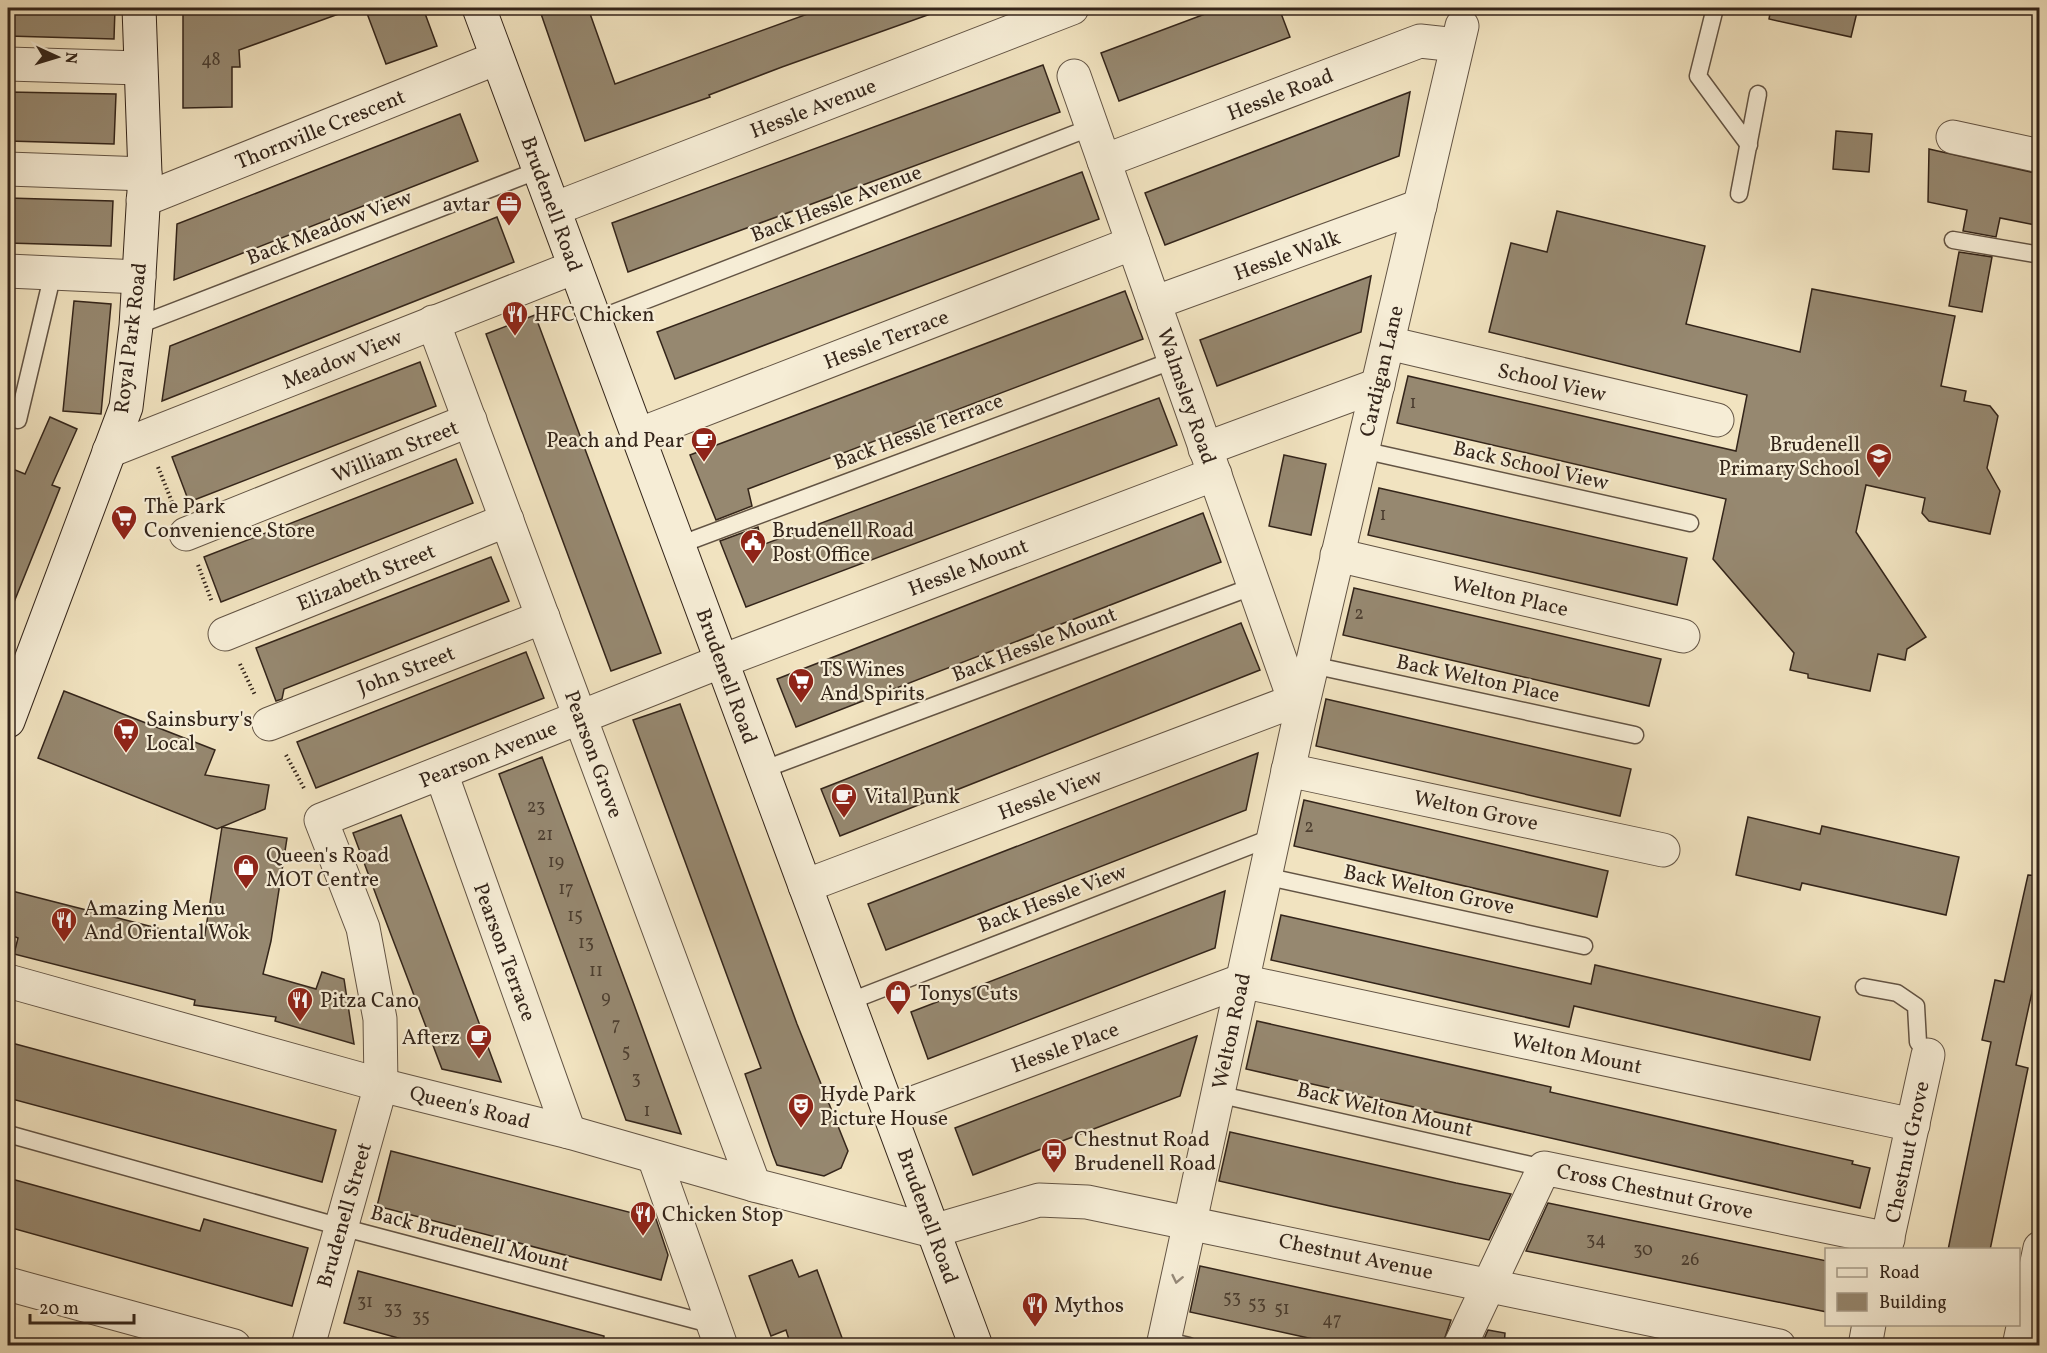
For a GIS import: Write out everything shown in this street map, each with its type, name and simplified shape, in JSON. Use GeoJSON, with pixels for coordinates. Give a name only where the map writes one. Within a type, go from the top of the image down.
{"type":"FeatureCollection","features":[{"type":"Feature","properties":{"kind":"street","name":"Royal Park Road"},"geometry":{"type":"LineString","coordinates":[[8,721],[126,408],[136,326],[144,187],[139,8]]}},
{"type":"Feature","properties":{"kind":"street","name":"Brudenell Road"},"geometry":{"type":"LineString","coordinates":[[479,8],[976,1346]]}},
{"type":"Feature","properties":{"kind":"street","name":"Hessle Avenue"},"geometry":{"type":"LineString","coordinates":[[554,209],[1056,10]]}},
{"type":"Feature","properties":{"kind":"street","name":"Hessle Road"},"geometry":{"type":"LineString","coordinates":[[1104,161],[1420,41],[1460,35]]}},
{"type":"Feature","properties":{"kind":"street","name":"Cardigan Lane"},"geometry":{"type":"LineString","coordinates":[[1297,709],[1312,666],[1460,35]]}},
{"type":"Feature","properties":{"kind":"street","name":"Thornville Crescent"},"geometry":{"type":"LineString","coordinates":[[144,187],[498,58]]}},
{"type":"Feature","properties":{"kind":"street"},"geometry":{"type":"LineString","coordinates":[[8,64],[140,68]]}},
{"type":"Feature","properties":{"kind":"street","name":"Walmsley Road"},"geometry":{"type":"LineString","coordinates":[[1074,75],[1297,709]]}},
{"type":"Feature","properties":{"kind":"street"},"geometry":{"type":"LineString","coordinates":[[1953,137],[2040,156]]}},
{"type":"Feature","properties":{"kind":"street"},"geometry":{"type":"LineString","coordinates":[[8,169],[144,187]]}},
{"type":"Feature","properties":{"kind":"street","name":"Hessle Walk"},"geometry":{"type":"LineString","coordinates":[[1154,303],[1420,206]]}},
{"type":"Feature","properties":{"kind":"street","name":"Hessle Terrace"},"geometry":{"type":"LineString","coordinates":[[638,435],[1133,243]]}},
{"type":"Feature","properties":{"kind":"street","name":"Meadow View"},"geometry":{"type":"LineString","coordinates":[[109,451],[575,267]]}},
{"type":"Feature","properties":{"kind":"street"},"geometry":{"type":"LineString","coordinates":[[8,271],[138,277]]}},
{"type":"Feature","properties":{"kind":"street","name":"Pearson Grove"},"geometry":{"type":"LineString","coordinates":[[434,322],[754,1185]]}},
{"type":"Feature","properties":{"kind":"street","name":"School View"},"geometry":{"type":"LineString","coordinates":[[1388,343],[1717,420]]}},
{"type":"Feature","properties":{"kind":"street","name":"Hessle Mount"},"geometry":{"type":"LineString","coordinates":[[722,661],[1210,461],[1378,386]]}},
{"type":"Feature","properties":{"kind":"street","name":"William Street"},"geometry":{"type":"LineString","coordinates":[[186,534],[470,420]]}},
{"type":"Feature","properties":{"kind":"street","name":"Elizabeth Street"},"geometry":{"type":"LineString","coordinates":[[225,634],[507,520]]}},
{"type":"Feature","properties":{"kind":"street","name":"Welton Place"},"geometry":{"type":"LineString","coordinates":[[1338,555],[1683,636]]}},
{"type":"Feature","properties":{"kind":"street","name":"John Street"},"geometry":{"type":"LineString","coordinates":[[269,724],[543,617]]}},
{"type":"Feature","properties":{"kind":"street","name":"Pearson Avenue"},"geometry":{"type":"LineString","coordinates":[[321,820],[722,661]]}},
{"type":"Feature","properties":{"kind":"street","name":"Welton Road"},"geometry":{"type":"LineString","coordinates":[[1172,1344],[1189,1221],[1274,837],[1288,770],[1297,709]]}},
{"type":"Feature","properties":{"kind":"street","name":"Hessle View"},"geometry":{"type":"LineString","coordinates":[[805,886],[1297,709]]}},
{"type":"Feature","properties":{"kind":"street","name":"Welton Grove"},"geometry":{"type":"LineString","coordinates":[[1288,770],[1664,850]]}},
{"type":"Feature","properties":{"kind":"street","name":"Pearson Terrace"},"geometry":{"type":"LineString","coordinates":[[441,773],[569,1132]]}},
{"type":"Feature","properties":{"kind":"street","name":"Brudenell Street"},"geometry":{"type":"LineString","coordinates":[[308,1346],[381,1085],[380,1019],[363,928],[321,820]]}},
{"type":"Feature","properties":{"kind":"street","name":"Queen's Road"},"geometry":{"type":"LineString","coordinates":[[8,981],[381,1085],[569,1132],[754,1185],[933,1232]]}},
{"type":"Feature","properties":{"kind":"street","name":"Hessle Place"},"geometry":{"type":"LineString","coordinates":[[889,1112],[1241,981]]}},
{"type":"Feature","properties":{"kind":"street","name":"Welton Mount"},"geometry":{"type":"LineString","coordinates":[[1241,981],[1913,1125]]}},
{"type":"Feature","properties":{"kind":"street","name":"Chestnut Grove"},"geometry":{"type":"LineString","coordinates":[[1887,1244],[1928,1055]]}},
{"type":"Feature","properties":{"kind":"street"},"geometry":{"type":"LineString","coordinates":[[654,1157],[717,1335]]}},
{"type":"Feature","properties":{"kind":"street","name":"Cross Chestnut Grove"},"geometry":{"type":"LineString","coordinates":[[1460,1346],[1544,1168],[1887,1244]]}},
{"type":"Feature","properties":{"kind":"street","name":"Chestnut Avenue"},"geometry":{"type":"LineString","coordinates":[[933,1232],[1039,1200],[1087,1202],[1490,1283],[1779,1346]]}},
{"type":"Feature","properties":{"kind":"street"},"geometry":{"type":"LineString","coordinates":[[2019,1346],[2040,1248]]}},
{"type":"Feature","properties":{"kind":"street"},"geometry":{"type":"LineString","coordinates":[[8,1284],[234,1346]]}},
{"type":"Feature","properties":{"kind":"street"},"geometry":{"type":"LineString","coordinates":[[1865,1346],[1869,1326]]}},
{"type":"Feature","properties":{"kind":"lane"},"geometry":{"type":"LineString","coordinates":[[1715,8],[1698,76],[1749,145]]}},
{"type":"Feature","properties":{"kind":"lane"},"geometry":{"type":"LineString","coordinates":[[1739,194],[1758,94]]}},
{"type":"Feature","properties":{"kind":"lane","name":"Back Hessle Avenue"},"geometry":{"type":"LineString","coordinates":[[595,320],[1092,127]]}},
{"type":"Feature","properties":{"kind":"lane","name":"Back Meadow View"},"geometry":{"type":"LineString","coordinates":[[136,326],[539,170]]}},
{"type":"Feature","properties":{"kind":"lane"},"geometry":{"type":"LineString","coordinates":[[1953,240],[2040,255]]}},
{"type":"Feature","properties":{"kind":"lane"},"geometry":{"type":"LineString","coordinates":[[18,420],[53,273]]}},
{"type":"Feature","properties":{"kind":"lane","name":"Back Hessle Terrace"},"geometry":{"type":"LineString","coordinates":[[678,545],[1174,360]]}},
{"type":"Feature","properties":{"kind":"lane","name":"Back School View"},"geometry":{"type":"LineString","coordinates":[[1362,450],[1690,523]]}},
{"type":"Feature","properties":{"kind":"lane","name":"Back Hessle Mount"},"geometry":{"type":"LineString","coordinates":[[762,770],[1254,586]]}},
{"type":"Feature","properties":{"kind":"lane","name":"Back Welton Place"},"geometry":{"type":"LineString","coordinates":[[1312,666],[1635,735]]}},
{"type":"Feature","properties":{"kind":"lane","name":"Back Hessle View"},"geometry":{"type":"LineString","coordinates":[[848,1002],[1274,837]]}},
{"type":"Feature","properties":{"kind":"lane","name":"Back Welton Grove"},"geometry":{"type":"LineString","coordinates":[[1264,876],[1584,946]]}},
{"type":"Feature","properties":{"kind":"lane"},"geometry":{"type":"LineString","coordinates":[[1864,987],[1897,993],[1916,1006],[1918,1042],[1928,1055]]}},
{"type":"Feature","properties":{"kind":"lane","name":"Back Welton Mount"},"geometry":{"type":"LineString","coordinates":[[1217,1094],[1544,1168]]}},
{"type":"Feature","properties":{"kind":"lane","name":"Back Brudenell Mount"},"geometry":{"type":"LineString","coordinates":[[8,1134],[717,1335]]}},
{"type":"Feature","properties":{"kind":"building"},"geometry":{"type":"Polygon","coordinates":[[[8,8],[115,8],[114,39],[8,36],[8,8]]]}},
{"type":"Feature","properties":{"kind":"building"},"geometry":{"type":"Polygon","coordinates":[[[183,8],[347,8],[347,11],[239,50],[240,67],[232,67],[232,107],[183,108],[183,8]]]}},
{"type":"Feature","properties":{"kind":"building"},"geometry":{"type":"Polygon","coordinates":[[[365,8],[423,8],[437,46],[386,64],[365,8]]]}},
{"type":"Feature","properties":{"kind":"building"},"geometry":{"type":"Polygon","coordinates":[[[539,8],[588,8],[615,84],[824,8],[939,8],[939,11],[585,141],[539,8]]]}},
{"type":"Feature","properties":{"kind":"building"},"geometry":{"type":"Polygon","coordinates":[[[1221,8],[1279,8],[1290,37],[1119,101],[1101,53],[1221,8]]]}},
{"type":"Feature","properties":{"kind":"building"},"geometry":{"type":"Polygon","coordinates":[[[1771,8],[1858,8],[1851,37],[1769,19],[1771,8]]]}},
{"type":"Feature","properties":{"kind":"building"},"geometry":{"type":"Polygon","coordinates":[[[1043,65],[1060,112],[628,272],[612,223],[1043,65]]]}},
{"type":"Feature","properties":{"kind":"building"},"geometry":{"type":"Polygon","coordinates":[[[8,92],[116,94],[114,144],[8,141],[8,92]]]}},
{"type":"Feature","properties":{"kind":"building"},"geometry":{"type":"Polygon","coordinates":[[[1410,92],[1399,156],[1165,245],[1145,193],[1410,92]]]}},
{"type":"Feature","properties":{"kind":"building"},"geometry":{"type":"Polygon","coordinates":[[[460,114],[478,161],[174,280],[177,224],[460,114]]]}},
{"type":"Feature","properties":{"kind":"building"},"geometry":{"type":"Polygon","coordinates":[[[1836,131],[1872,134],[1869,172],[1833,169],[1836,131]]]}},
{"type":"Feature","properties":{"kind":"building"},"geometry":{"type":"Polygon","coordinates":[[[1929,149],[2040,174],[2040,226],[2000,218],[1996,237],[1963,231],[1967,210],[1928,202],[1929,149]]]}},
{"type":"Feature","properties":{"kind":"building"},"geometry":{"type":"Polygon","coordinates":[[[1082,172],[1099,219],[675,379],[657,332],[1082,172]]]}},
{"type":"Feature","properties":{"kind":"building"},"geometry":{"type":"Polygon","coordinates":[[[8,198],[113,201],[111,246],[8,243],[8,198]]]}},
{"type":"Feature","properties":{"kind":"building"},"geometry":{"type":"Polygon","coordinates":[[[1557,211],[1705,246],[1686,324],[1800,352],[1812,289],[1955,316],[1941,386],[1966,391],[1964,401],[1990,406],[1998,416],[1987,468],[2000,491],[1990,534],[1929,521],[1922,513],[1925,498],[1866,485],[1856,532],[1926,637],[1907,649],[1905,660],[1878,654],[1870,691],[1808,678],[1808,674],[1790,670],[1794,653],[1713,559],[1726,499],[1397,423],[1408,376],[1736,451],[1747,395],[1489,332],[1511,243],[1547,252],[1557,211]]]}},
{"type":"Feature","properties":{"kind":"building"},"geometry":{"type":"Polygon","coordinates":[[[497,217],[514,262],[162,401],[170,346],[497,217]]]}},
{"type":"Feature","properties":{"kind":"building"},"geometry":{"type":"Polygon","coordinates":[[[1959,252],[1992,257],[1982,312],[1949,306],[1959,252]]]}},
{"type":"Feature","properties":{"kind":"building"},"geometry":{"type":"Polygon","coordinates":[[[1371,276],[1361,332],[1217,386],[1200,340],[1371,276]]]}},
{"type":"Feature","properties":{"kind":"building"},"geometry":{"type":"Polygon","coordinates":[[[1125,291],[1143,339],[748,489],[752,506],[716,520],[690,455],[1125,291]]]}},
{"type":"Feature","properties":{"kind":"building"},"geometry":{"type":"Polygon","coordinates":[[[74,301],[111,304],[101,414],[63,411],[74,301]]]}},
{"type":"Feature","properties":{"kind":"building"},"geometry":{"type":"Polygon","coordinates":[[[535,315],[661,653],[611,671],[486,334],[535,315]]]}},
{"type":"Feature","properties":{"kind":"building"},"geometry":{"type":"Polygon","coordinates":[[[420,362],[436,406],[189,502],[172,457],[420,362]]]}},
{"type":"Feature","properties":{"kind":"building"},"geometry":{"type":"Polygon","coordinates":[[[1159,398],[1177,445],[746,607],[720,541],[758,527],[762,545],[1159,398]]]}},
{"type":"Feature","properties":{"kind":"building"},"geometry":{"type":"Polygon","coordinates":[[[50,417],[77,429],[52,485],[60,488],[8,617],[8,467],[25,474],[50,417]]]}},
{"type":"Feature","properties":{"kind":"building"},"geometry":{"type":"Polygon","coordinates":[[[1284,455],[1326,464],[1311,535],[1269,526],[1284,455]]]}},
{"type":"Feature","properties":{"kind":"building"},"geometry":{"type":"Polygon","coordinates":[[[456,459],[473,503],[221,602],[204,557],[456,459]]]}},
{"type":"Feature","properties":{"kind":"building"},"geometry":{"type":"Polygon","coordinates":[[[1379,488],[1687,558],[1677,605],[1368,535],[1379,488]]]}},
{"type":"Feature","properties":{"kind":"building"},"geometry":{"type":"Polygon","coordinates":[[[1203,513],[1221,562],[796,727],[777,679],[1203,513]]]}},
{"type":"Feature","properties":{"kind":"building"},"geometry":{"type":"Polygon","coordinates":[[[491,557],[509,601],[284,689],[282,699],[276,701],[256,648],[491,557]]]}},
{"type":"Feature","properties":{"kind":"building"},"geometry":{"type":"Polygon","coordinates":[[[1354,588],[1661,659],[1649,706],[1343,635],[1354,588]]]}},
{"type":"Feature","properties":{"kind":"building"},"geometry":{"type":"Polygon","coordinates":[[[1241,623],[1260,670],[840,836],[821,789],[1241,623]]]}},
{"type":"Feature","properties":{"kind":"building"},"geometry":{"type":"Polygon","coordinates":[[[526,652],[544,698],[316,788],[297,742],[526,652]]]}},
{"type":"Feature","properties":{"kind":"building","name":"Sainsbury's Local"},"geometry":{"type":"Polygon","coordinates":[[[64,691],[215,750],[205,775],[269,785],[265,809],[217,829],[38,758],[64,691]]]}},
{"type":"Feature","properties":{"kind":"building"},"geometry":{"type":"Polygon","coordinates":[[[1326,699],[1631,769],[1620,816],[1316,746],[1326,699]]]}},
{"type":"Feature","properties":{"kind":"building"},"geometry":{"type":"Polygon","coordinates":[[[680,704],[797,1024],[848,1151],[841,1168],[824,1176],[777,1165],[745,1074],[761,1068],[633,720],[680,704]]]}},
{"type":"Feature","properties":{"kind":"building"},"geometry":{"type":"Polygon","coordinates":[[[1258,753],[1246,810],[886,950],[868,904],[1258,753]]]}},
{"type":"Feature","properties":{"kind":"building"},"geometry":{"type":"Polygon","coordinates":[[[542,757],[681,1134],[626,1120],[499,774],[542,757]]]}},
{"type":"Feature","properties":{"kind":"building"},"geometry":{"type":"Polygon","coordinates":[[[1304,800],[1608,871],[1597,917],[1294,846],[1304,800]]]}},
{"type":"Feature","properties":{"kind":"building"},"geometry":{"type":"Polygon","coordinates":[[[401,815],[501,1082],[442,1069],[382,911],[353,833],[401,815]]]}},
{"type":"Feature","properties":{"kind":"building"},"geometry":{"type":"Polygon","coordinates":[[[1748,817],[1820,834],[1822,826],[1959,857],[1946,915],[1802,883],[1800,890],[1736,875],[1748,817]]]}},
{"type":"Feature","properties":{"kind":"building"},"geometry":{"type":"Polygon","coordinates":[[[222,827],[287,838],[271,941],[263,974],[316,989],[322,972],[344,979],[354,1044],[275,1021],[276,1017],[194,1005],[195,1000],[14,954],[18,938],[8,934],[8,890],[204,940],[222,827]]]}},
{"type":"Feature","properties":{"kind":"building"},"geometry":{"type":"Polygon","coordinates":[[[2028,875],[2040,876],[2040,984],[2034,983],[2016,1065],[2028,1068],[1990,1248],[1948,1248],[1991,1042],[1982,1040],[1995,980],[2004,982],[2028,875]]]}},
{"type":"Feature","properties":{"kind":"building"},"geometry":{"type":"Polygon","coordinates":[[[1225,891],[1215,948],[928,1059],[911,1012],[1225,891]]]}},
{"type":"Feature","properties":{"kind":"building"},"geometry":{"type":"Polygon","coordinates":[[[1281,915],[1591,984],[1595,965],[1820,1017],[1810,1060],[1574,1006],[1569,1027],[1271,960],[1281,915]]]}},
{"type":"Feature","properties":{"kind":"building"},"geometry":{"type":"Polygon","coordinates":[[[1257,1021],[1551,1087],[1550,1092],[1853,1161],[1852,1164],[1870,1168],[1860,1208],[1246,1069],[1257,1021]]]}},
{"type":"Feature","properties":{"kind":"building"},"geometry":{"type":"Polygon","coordinates":[[[1197,1036],[1180,1096],[973,1175],[955,1128],[1197,1036]]]}},
{"type":"Feature","properties":{"kind":"building"},"geometry":{"type":"Polygon","coordinates":[[[8,1042],[336,1130],[322,1182],[8,1098],[8,1042]]]}},
{"type":"Feature","properties":{"kind":"building"},"geometry":{"type":"Polygon","coordinates":[[[1230,1132],[1511,1194],[1489,1240],[1330,1206],[1219,1181],[1230,1132]]]}},
{"type":"Feature","properties":{"kind":"building"},"geometry":{"type":"Polygon","coordinates":[[[391,1151],[656,1219],[668,1255],[661,1280],[377,1206],[391,1151]]]}},
{"type":"Feature","properties":{"kind":"building"},"geometry":{"type":"Polygon","coordinates":[[[8,1178],[200,1231],[204,1219],[308,1248],[292,1306],[8,1227],[8,1178]]]}},
{"type":"Feature","properties":{"kind":"building"},"geometry":{"type":"Polygon","coordinates":[[[1548,1203],[1825,1261],[1825,1312],[1526,1251],[1548,1203]]]}},
{"type":"Feature","properties":{"kind":"building"},"geometry":{"type":"Polygon","coordinates":[[[792,1260],[799,1277],[817,1270],[845,1346],[791,1346],[786,1330],[771,1336],[749,1276],[792,1260]]]}},
{"type":"Feature","properties":{"kind":"building"},"geometry":{"type":"Polygon","coordinates":[[[1200,1266],[1451,1320],[1442,1346],[1342,1346],[1190,1312],[1200,1266]]]}},
{"type":"Feature","properties":{"kind":"building"},"geometry":{"type":"Polygon","coordinates":[[[358,1271],[604,1336],[603,1346],[427,1346],[344,1323],[358,1271]]]}},
{"type":"Feature","properties":{"kind":"building"},"geometry":{"type":"Polygon","coordinates":[[[1488,1330],[1505,1333],[1504,1346],[1481,1346],[1488,1330]]]}},
{"type":"Feature","properties":{"kind":"place","name":"avtar"},"geometry":{"type":"Point","coordinates":[509,227]}},
{"type":"Feature","properties":{"kind":"place","name":"HFC Chicken"},"geometry":{"type":"Point","coordinates":[515,337]}},
{"type":"Feature","properties":{"kind":"place","name":"Peach and Pear"},"geometry":{"type":"Point","coordinates":[704,463]}},
{"type":"Feature","properties":{"kind":"place","name":"Brudenell Primary School"},"geometry":{"type":"Point","coordinates":[1879,479]}},
{"type":"Feature","properties":{"kind":"place","name":"The Park Convenience Store"},"geometry":{"type":"Point","coordinates":[124,541]}},
{"type":"Feature","properties":{"kind":"place","name":"Brudenell Road Post Office"},"geometry":{"type":"Point","coordinates":[753,565]}},
{"type":"Feature","properties":{"kind":"place","name":"TS Wines And Spirits"},"geometry":{"type":"Point","coordinates":[801,704]}},
{"type":"Feature","properties":{"kind":"place","name":"Sainsbury's Local"},"geometry":{"type":"Point","coordinates":[126,754]}},
{"type":"Feature","properties":{"kind":"place","name":"Vital Punk"},"geometry":{"type":"Point","coordinates":[844,819]}},
{"type":"Feature","properties":{"kind":"place","name":"Queen's Road MOT Centre"},"geometry":{"type":"Point","coordinates":[246,890]}},
{"type":"Feature","properties":{"kind":"place","name":"Amazing Menu And Oriental Wok"},"geometry":{"type":"Point","coordinates":[64,943]}},
{"type":"Feature","properties":{"kind":"place","name":"Tonys Cuts"},"geometry":{"type":"Point","coordinates":[898,1016]}},
{"type":"Feature","properties":{"kind":"place","name":"Pitza Cano"},"geometry":{"type":"Point","coordinates":[300,1023]}},
{"type":"Feature","properties":{"kind":"place","name":"Afterz"},"geometry":{"type":"Point","coordinates":[479,1060]}},
{"type":"Feature","properties":{"kind":"place","name":"Hyde Park Picture House"},"geometry":{"type":"Point","coordinates":[801,1129]}},
{"type":"Feature","properties":{"kind":"place","name":"Chestnut Road Brudenell Road"},"geometry":{"type":"Point","coordinates":[1054,1174]}},
{"type":"Feature","properties":{"kind":"place","name":"Chicken Stop"},"geometry":{"type":"Point","coordinates":[643,1237]}},
{"type":"Feature","properties":{"kind":"place","name":"Mythos"},"geometry":{"type":"Point","coordinates":[1035,1328]}}]}
